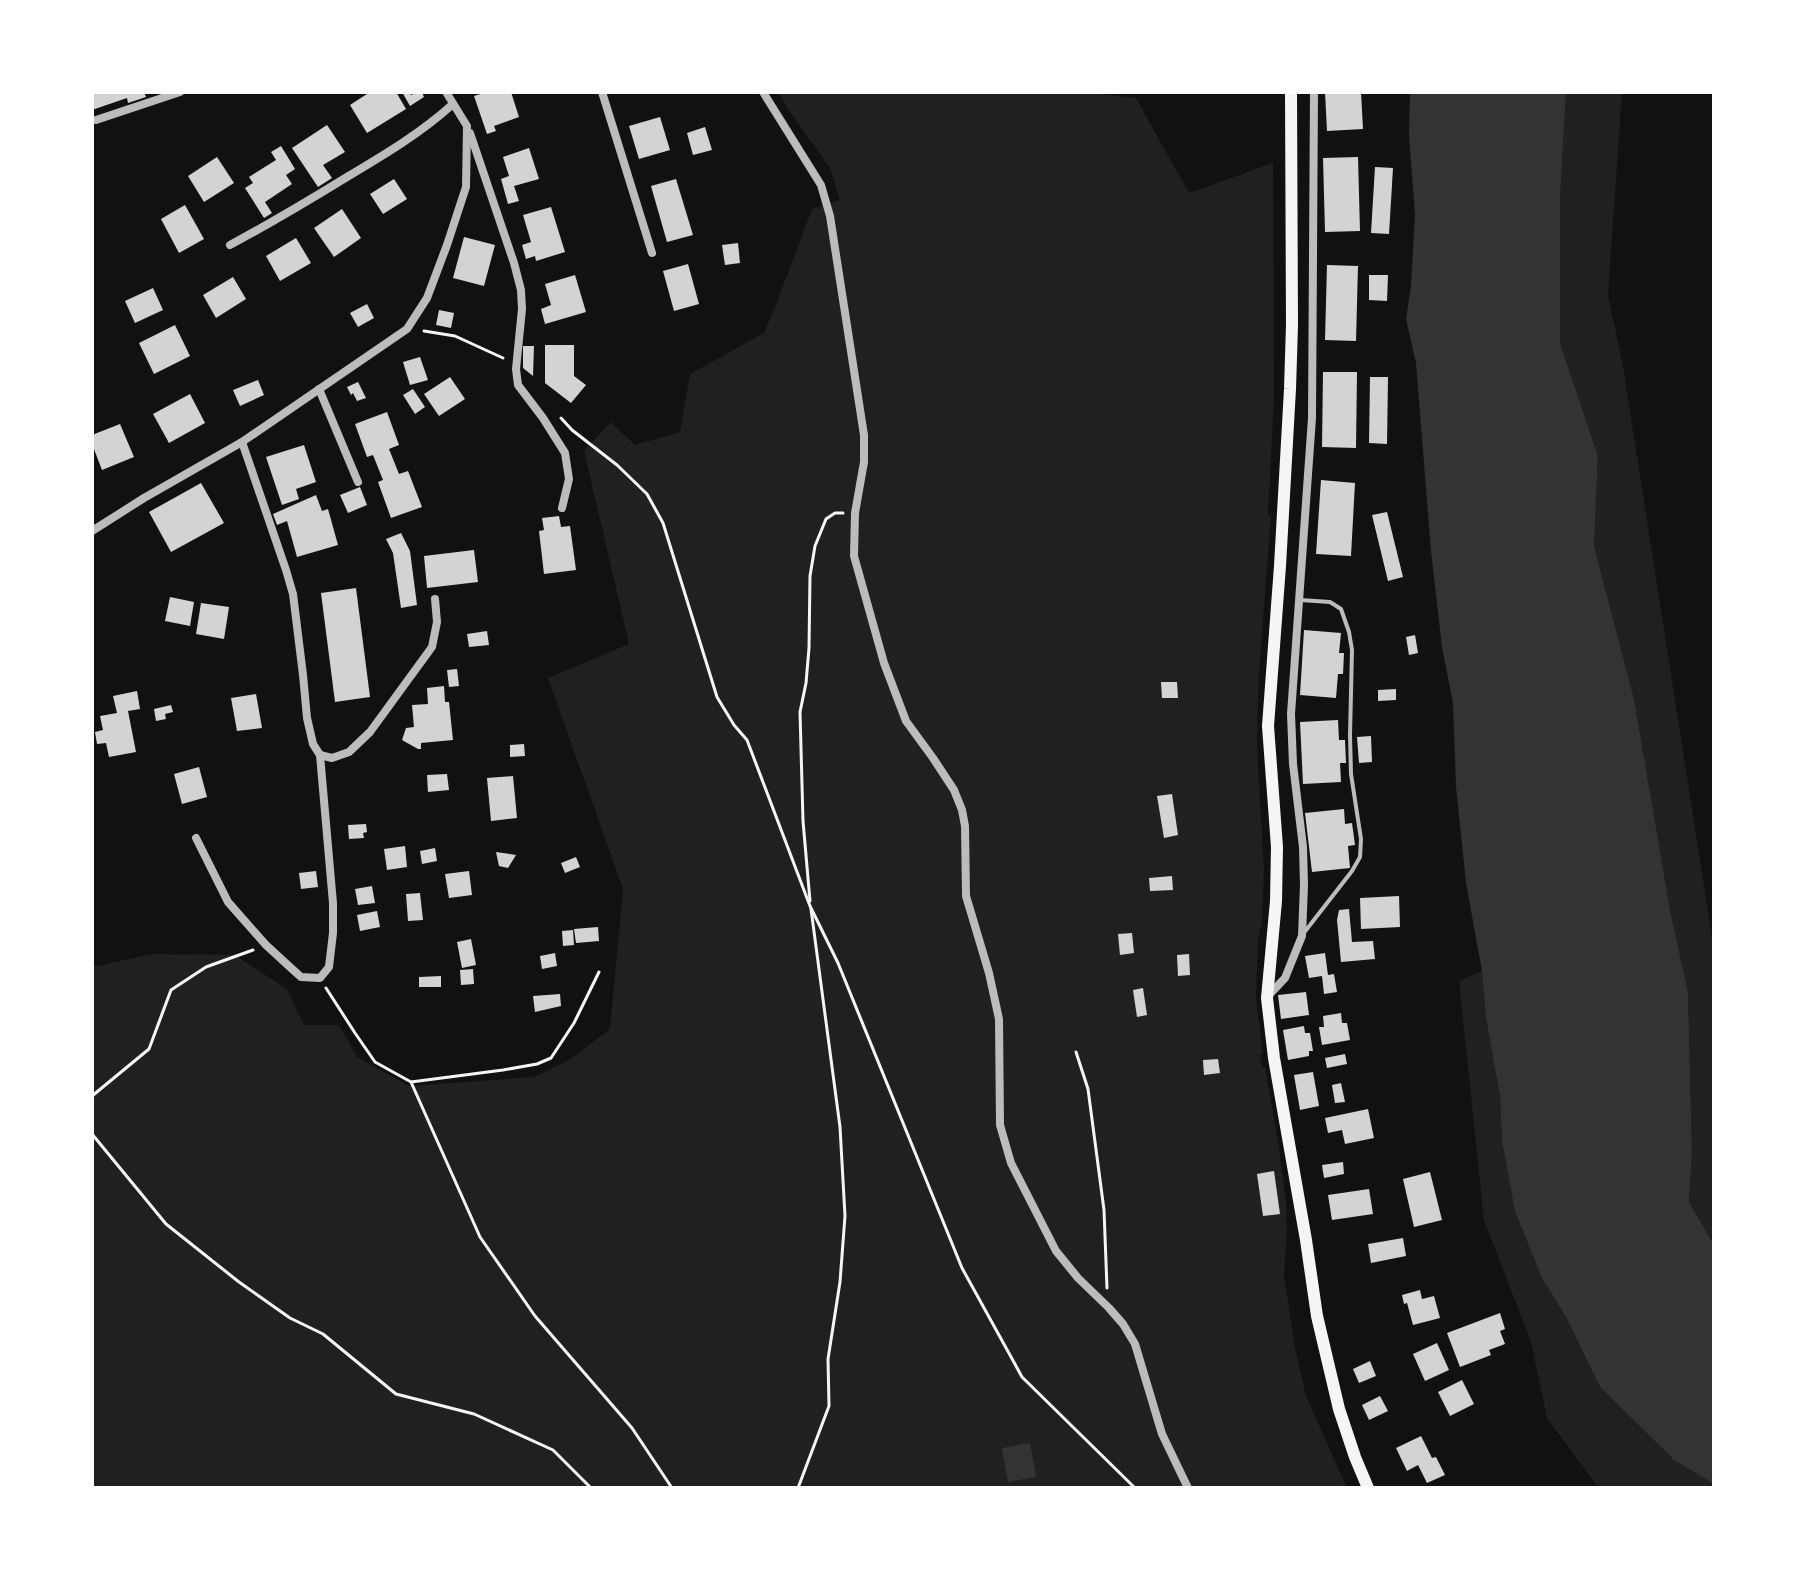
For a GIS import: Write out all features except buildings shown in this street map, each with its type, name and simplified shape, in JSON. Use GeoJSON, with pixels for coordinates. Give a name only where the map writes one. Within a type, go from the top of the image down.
{"type":"FeatureCollection","features":[{"type":"Feature","properties":{"kind":"main road"},"geometry":{"type":"LineString","coordinates":[[1291,92],[1292,325],[1280,566],[1268,726],[1277,847],[1276,901],[1267,998],[1317,1316],[1339,1409],[1368,1488]]}},
{"type":"Feature","properties":{"kind":"street"},"geometry":{"type":"LineString","coordinates":[[96,120],[180,92]]}},
{"type":"Feature","properties":{"kind":"street"},"geometry":{"type":"LineString","coordinates":[[446,92],[467,126],[514,263],[522,309],[516,369],[518,385],[565,453],[569,479],[562,508]]}},
{"type":"Feature","properties":{"kind":"street"},"geometry":{"type":"LineString","coordinates":[[602,92],[652,253]]}},
{"type":"Feature","properties":{"kind":"street"},"geometry":{"type":"LineString","coordinates":[[763,92],[821,185],[830,216],[864,435],[864,462],[855,513],[854,556],[884,663],[906,721],[954,790],[962,810],[966,896],[999,1019],[1000,1125],[1011,1163],[1056,1251],[1123,1324],[1135,1344],[1162,1434],[1188,1488]]}},
{"type":"Feature","properties":{"kind":"street"},"geometry":{"type":"LineString","coordinates":[[1267,998],[1285,978],[1302,936],[1303,847],[1293,764],[1291,714],[1312,418],[1314,92]]}},
{"type":"Feature","properties":{"kind":"street"},"geometry":{"type":"LineString","coordinates":[[230,245],[379,158],[433,123],[453,104]]}},
{"type":"Feature","properties":{"kind":"street"},"geometry":{"type":"LineString","coordinates":[[92,531],[242,442],[407,329],[427,298],[466,187],[467,126]]}},
{"type":"Feature","properties":{"kind":"street"},"geometry":{"type":"LineString","coordinates":[[319,389],[358,482]]}},
{"type":"Feature","properties":{"kind":"street"},"geometry":{"type":"LineString","coordinates":[[196,838],[228,902],[266,945],[301,977],[320,978],[329,967],[333,903],[320,755],[313,744],[307,718],[293,594],[242,442]]}},
{"type":"Feature","properties":{"kind":"street"},"geometry":{"type":"LineString","coordinates":[[320,755],[332,758],[349,752],[370,732],[432,647],[437,622],[435,599]]}},
{"type":"Feature","properties":{"kind":"lane"},"geometry":{"type":"LineString","coordinates":[[1300,600],[1330,602],[1341,609],[1349,632],[1352,650],[1351,774],[1361,839],[1360,857],[1352,871],[1302,936]]}},
{"type":"Feature","properties":{"kind":"path"},"geometry":{"type":"LineString","coordinates":[[407,329],[455,336],[492,352],[516,369]]}},
{"type":"Feature","properties":{"kind":"path"},"geometry":{"type":"LineString","coordinates":[[553,410],[647,494],[658,514],[717,697],[747,740],[810,906],[838,963],[962,1268],[1022,1377],[1135,1488]]}},
{"type":"Feature","properties":{"kind":"path"},"geometry":{"type":"LineString","coordinates":[[798,1488],[829,1406],[828,1359],[840,1282],[845,1216],[840,1127],[810,906],[803,821],[800,712],[806,683],[810,576],[815,546],[826,519],[835,513],[855,513]]}},
{"type":"Feature","properties":{"kind":"path"},"geometry":{"type":"LineString","coordinates":[[92,1096],[149,1049],[171,990],[206,967],[266,945]]}},
{"type":"Feature","properties":{"kind":"path"},"geometry":{"type":"LineString","coordinates":[[320,978],[375,1062],[411,1082],[503,1070],[537,1064],[551,1058],[574,1023],[599,972]]}},
{"type":"Feature","properties":{"kind":"path"},"geometry":{"type":"LineString","coordinates":[[1076,1052],[1088,1089],[1104,1210],[1109,1308]]}},
{"type":"Feature","properties":{"kind":"path"},"geometry":{"type":"LineString","coordinates":[[411,1082],[480,1237],[535,1316],[632,1428],[672,1488]]}},
{"type":"Feature","properties":{"kind":"path"},"geometry":{"type":"LineString","coordinates":[[92,1134],[166,1224],[290,1318],[323,1334],[396,1394],[474,1414],[553,1450],[591,1488]]}},
{"type":"Feature","properties":{"kind":"shaded area"},"geometry":{"type":"Polygon","coordinates":[[[779,92],[1080,92],[1136,98],[1189,193],[1273,163],[1274,398],[1268,515],[1271,515],[1259,673],[1257,745],[1264,871],[1256,997],[1263,1054],[1260,1055],[1262,1067],[1265,1067],[1286,1201],[1284,1275],[1295,1348],[1306,1396],[1347,1488],[92,1488],[92,967],[152,954],[235,955],[287,989],[304,1025],[339,1025],[357,1057],[409,1086],[534,1077],[569,1060],[610,1029],[623,889],[548,678],[629,644],[584,451],[611,422],[635,445],[680,432],[690,374],[764,333],[812,209],[840,200],[830,168],[779,92]]]}},
{"type":"Feature","properties":{"kind":"shaded area"},"geometry":{"type":"Polygon","coordinates":[[[1410,92],[1566,92],[1560,199],[1560,343],[1598,456],[1594,546],[1634,699],[1671,915],[1688,992],[1692,1153],[1689,1202],[1714,1245],[1714,1484],[1674,1460],[1600,1387],[1567,1319],[1542,1278],[1515,1211],[1502,1141],[1500,1096],[1486,1018],[1482,971],[1466,883],[1456,787],[1453,703],[1442,647],[1431,551],[1416,363],[1406,319],[1415,214],[1409,136],[1410,92]]]}},
{"type":"Feature","properties":{"kind":"shaded area"},"geometry":{"type":"Polygon","coordinates":[[[1566,92],[1622,92],[1608,296],[1622,360],[1714,950],[1714,1245],[1689,1202],[1692,1153],[1688,992],[1671,915],[1634,699],[1594,546],[1598,456],[1560,343],[1560,199],[1566,92]]]}},
{"type":"Feature","properties":{"kind":"shaded area"},"geometry":{"type":"Polygon","coordinates":[[[1482,971],[1486,1018],[1500,1096],[1502,1141],[1542,1278],[1567,1319],[1600,1387],[1674,1460],[1714,1484],[1714,1488],[1602,1488],[1595,1483],[1547,1418],[1531,1342],[1484,1220],[1459,981],[1482,971]]]}},
{"type":"Feature","properties":{"kind":"shaded area"},"geometry":{"type":"Polygon","coordinates":[[[1030,1443],[1036,1477],[1008,1482],[1002,1448],[1030,1443]]]}}]}
